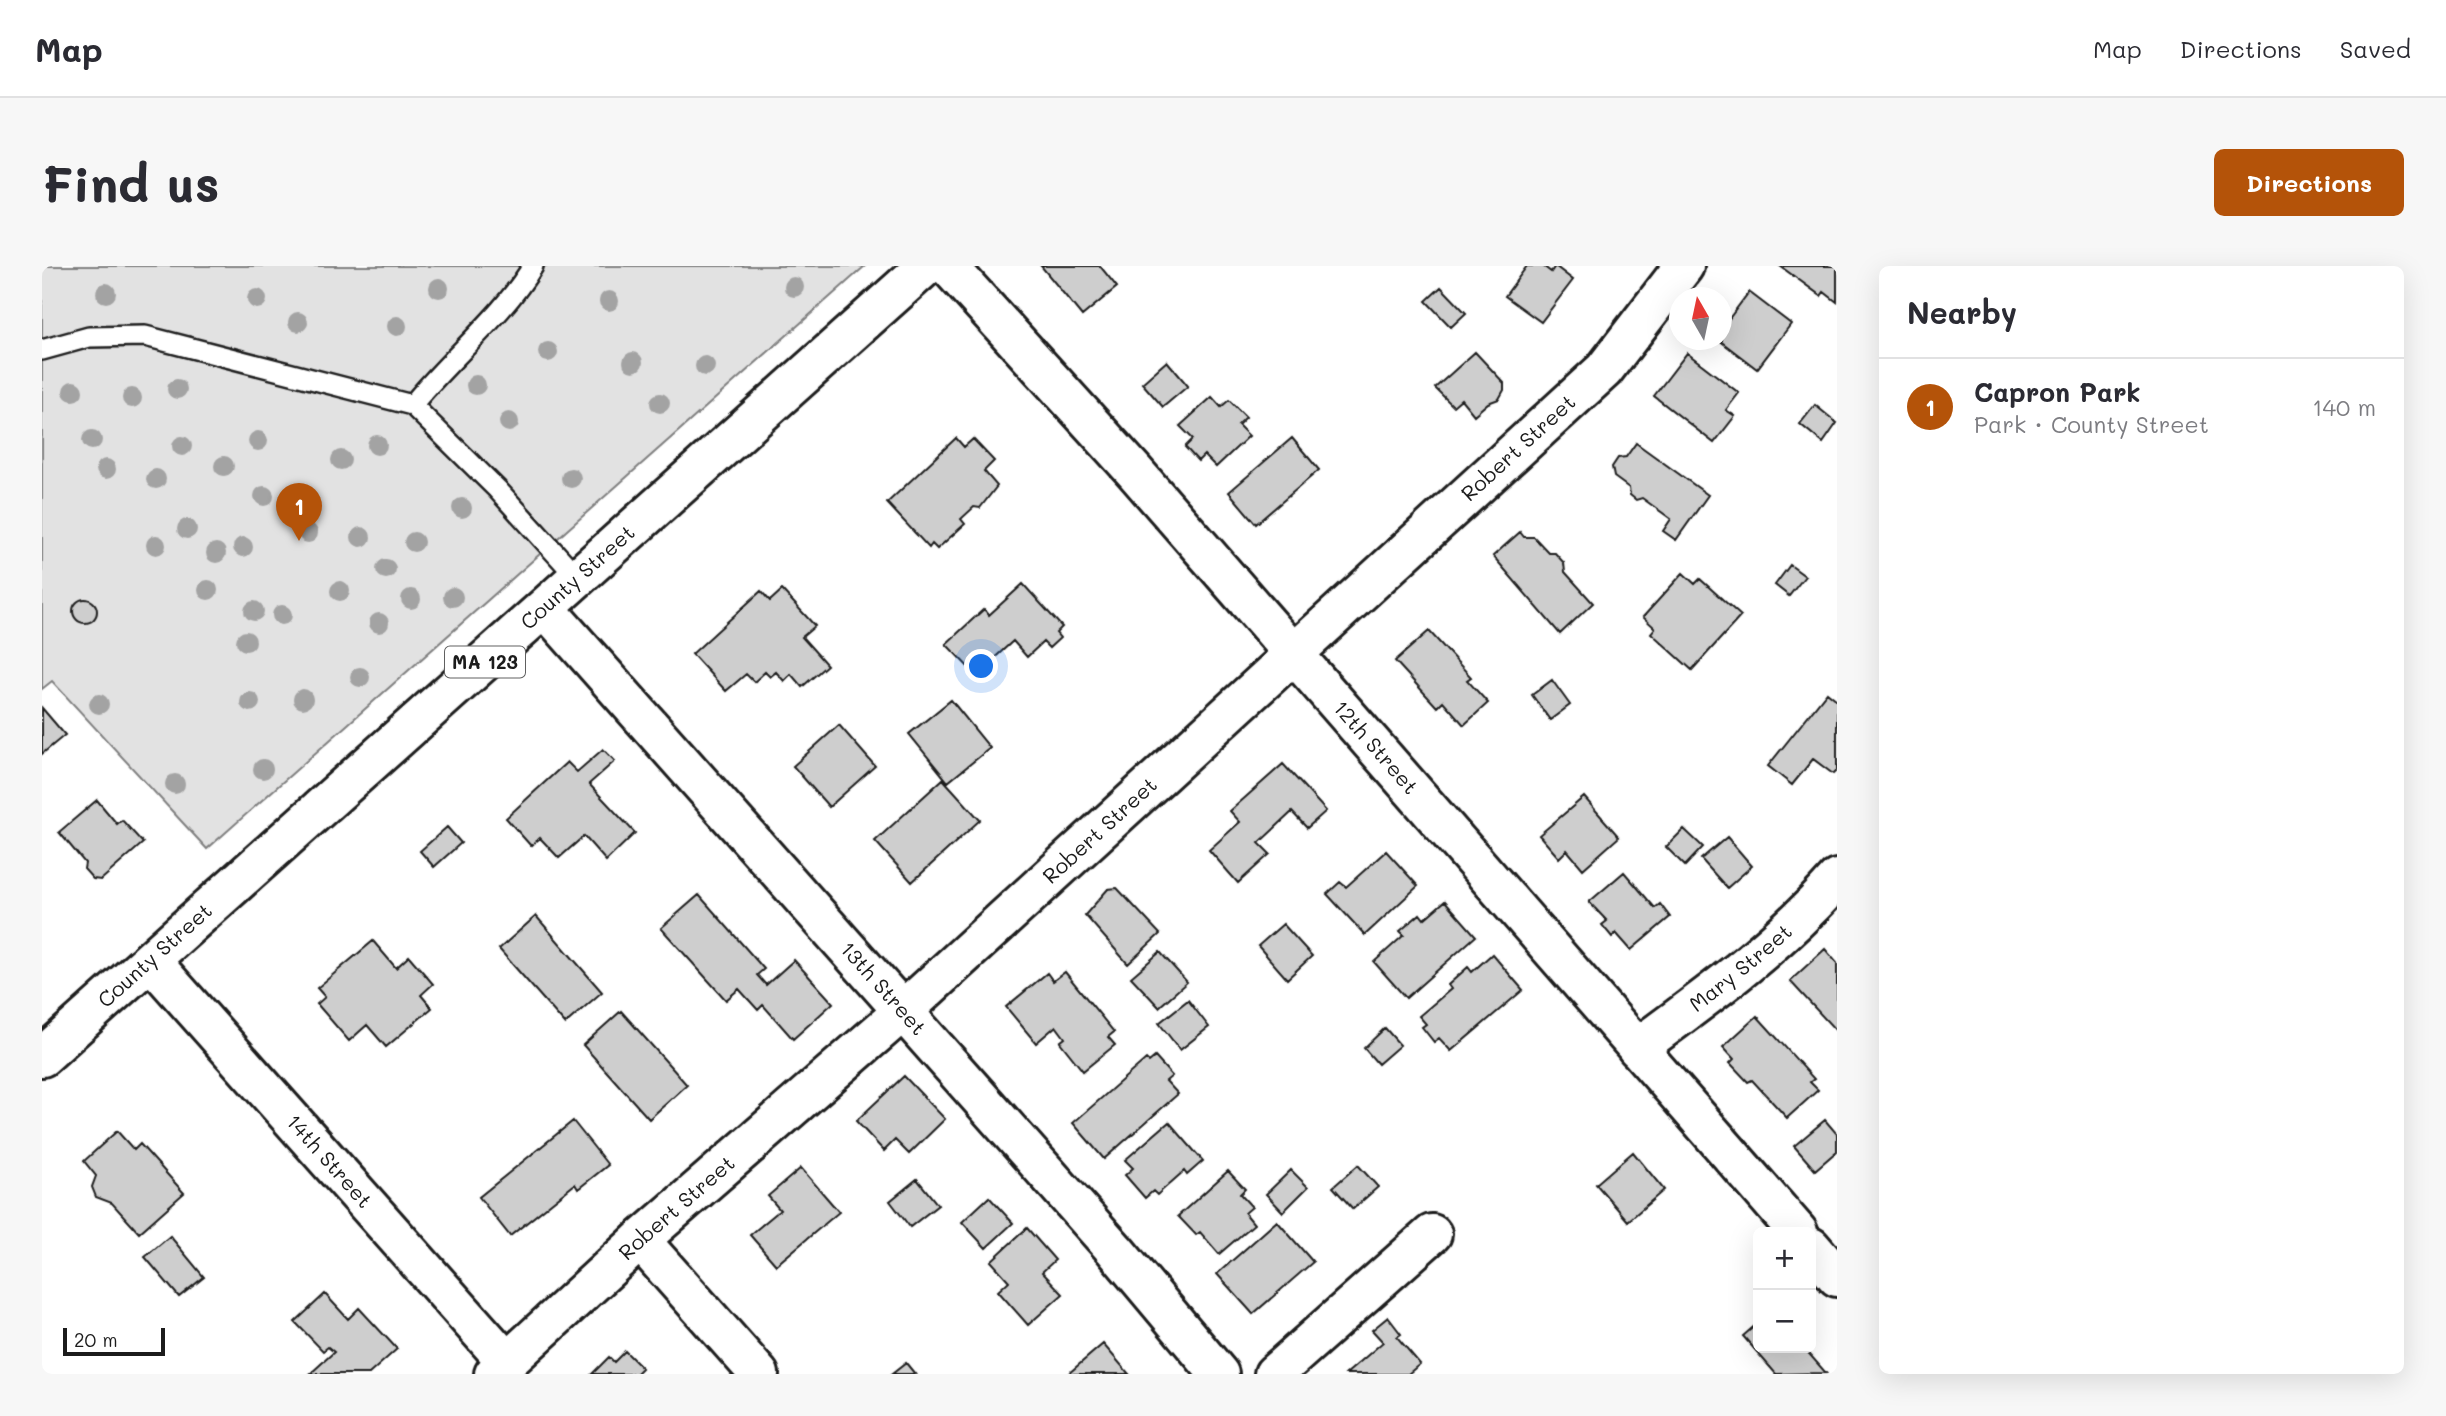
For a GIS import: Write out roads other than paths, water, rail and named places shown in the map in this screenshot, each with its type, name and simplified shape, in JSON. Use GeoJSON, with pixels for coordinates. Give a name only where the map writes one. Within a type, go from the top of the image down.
{"type":"FeatureCollection","features":[{"type":"Feature","properties":{"kind":"main road","name":"County Street"},"geometry":{"type":"LineString","coordinates":[[42,1057],[926,266]]}},
{"type":"Feature","properties":{"kind":"main road","name":"12th Street"},"geometry":{"type":"LineString","coordinates":[[948,266],[1135,472],[1794,1227]]}},
{"type":"Feature","properties":{"kind":"main road","name":"Robert Street"},"geometry":{"type":"LineString","coordinates":[[500,1368],[640,1240],[902,1012],[1604,370],[1684,266]]}},
{"type":"Feature","properties":{"kind":"main road","name":"13th Street"},"geometry":{"type":"LineString","coordinates":[[545,607],[1115,1250],[1219,1374]]}},
{"type":"Feature","properties":{"kind":"main road","name":"Mary Street"},"geometry":{"type":"LineString","coordinates":[[1637,1048],[1721,987],[1805,915],[1837,879]]}},
{"type":"Feature","properties":{"kind":"main road","name":"14th Street"},"geometry":{"type":"LineString","coordinates":[[151,961],[500,1368]]}},
{"type":"Feature","properties":{"kind":"main road"},"geometry":{"type":"LineString","coordinates":[[1274,1374],[1432,1234]]}},
{"type":"Feature","properties":{"kind":"main road"},"geometry":{"type":"LineString","coordinates":[[640,1240],[760,1374]]}},
{"type":"Feature","properties":{"kind":"main road"},"geometry":{"type":"LineString","coordinates":[[1816,1253],[1837,1277]]}},
{"type":"Feature","properties":{"kind":"lane"},"geometry":{"type":"LineString","coordinates":[[412,405],[442,367],[520,288],[533,266]]}},
{"type":"Feature","properties":{"kind":"lane"},"geometry":{"type":"LineString","coordinates":[[42,350],[89,337],[145,336],[412,405],[497,489],[578,578]]}},
{"type":"Feature","properties":{"kind":"place","name":"Capron Park"},"geometry":{"type":"Point","coordinates":[299,541]}}]}
